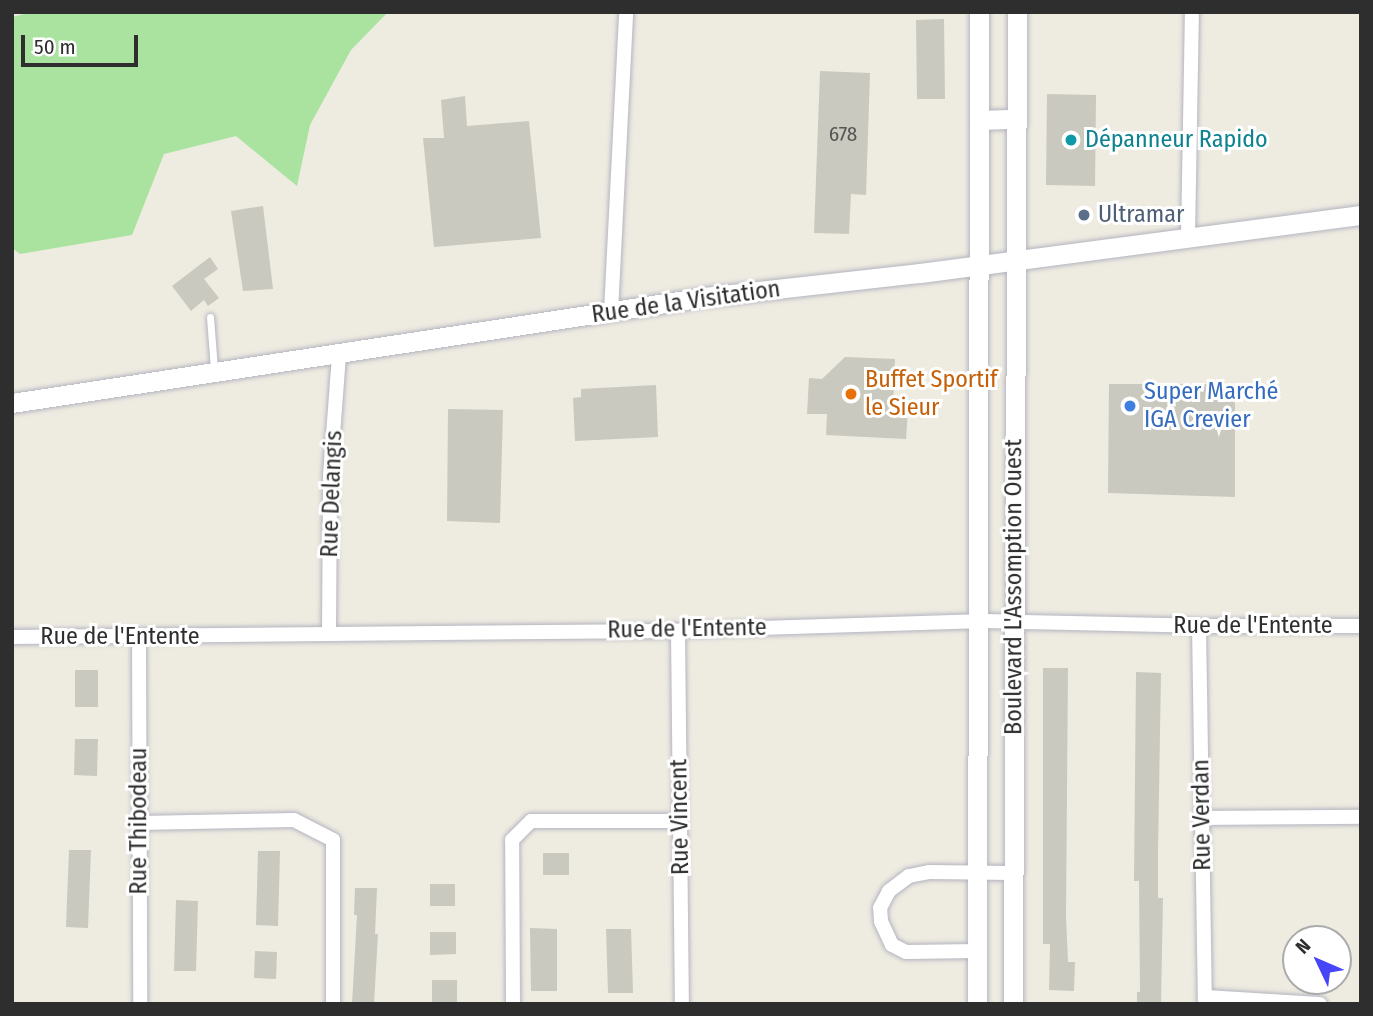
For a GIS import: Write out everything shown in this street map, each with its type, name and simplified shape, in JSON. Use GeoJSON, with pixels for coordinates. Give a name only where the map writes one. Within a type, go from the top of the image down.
{"type":"FeatureCollection","features":[{"type":"Feature","properties":{"kind":"street"},"geometry":{"type":"LineString","coordinates":[[611,312],[626,12]]}},
{"type":"Feature","properties":{"kind":"street","name":"Boulevard L'Assomption Ouest"},"geometry":{"type":"LineString","coordinates":[[977,1004],[979,12]]}},
{"type":"Feature","properties":{"kind":"street","name":"Boulevard L'Assomption Ouest"},"geometry":{"type":"LineString","coordinates":[[1013,1004],[1017,12]]}},
{"type":"Feature","properties":{"kind":"street"},"geometry":{"type":"LineString","coordinates":[[1188,237],[1192,12]]}},
{"type":"Feature","properties":{"kind":"street"},"geometry":{"type":"LineString","coordinates":[[979,120],[1016,119]]}},
{"type":"Feature","properties":{"kind":"street","name":"Rue de la Visitation"},"geometry":{"type":"LineString","coordinates":[[12,403],[705,297],[978,265],[1361,215]]}},
{"type":"Feature","properties":{"kind":"street","name":"Rue Delangis"},"geometry":{"type":"LineString","coordinates":[[329,633],[330,475],[340,354]]}},
{"type":"Feature","properties":{"kind":"street","name":"Rue de l'Entente"},"geometry":{"type":"LineString","coordinates":[[12,637],[139,638],[329,633],[678,631],[978,621],[1199,626],[1361,626]]}},
{"type":"Feature","properties":{"kind":"street","name":"Rue Verdan"},"geometry":{"type":"LineString","coordinates":[[1199,626],[1205,1000]]}},
{"type":"Feature","properties":{"kind":"street","name":"Rue Vincent"},"geometry":{"type":"LineString","coordinates":[[678,631],[682,1004]]}},
{"type":"Feature","properties":{"kind":"street","name":"Rue Thibodeau"},"geometry":{"type":"LineString","coordinates":[[139,638],[140,1004]]}},
{"type":"Feature","properties":{"kind":"street"},"geometry":{"type":"LineString","coordinates":[[1202,818],[1361,817]]}},
{"type":"Feature","properties":{"kind":"street"},"geometry":{"type":"LineString","coordinates":[[139,823],[294,820],[333,840],[333,1004]]}},
{"type":"Feature","properties":{"kind":"street"},"geometry":{"type":"LineString","coordinates":[[513,1004],[512,840],[531,821],[680,821]]}},
{"type":"Feature","properties":{"kind":"street"},"geometry":{"type":"LineString","coordinates":[[977,951],[905,952],[892,946],[881,921],[880,908],[889,891],[909,876],[929,872],[977,875],[1012,873]]}},
{"type":"Feature","properties":{"kind":"street"},"geometry":{"type":"LineString","coordinates":[[1205,1000],[1320,1004]]}},
{"type":"Feature","properties":{"kind":"lane"},"geometry":{"type":"LineString","coordinates":[[210,317],[215,373]]}},
{"type":"Feature","properties":{"kind":"green space"},"geometry":{"type":"Polygon","coordinates":[[[33,12],[388,12],[351,50],[310,125],[297,186],[236,136],[164,154],[132,235],[20,254],[12,248],[12,17],[33,12]]]}},
{"type":"Feature","properties":{"kind":"building"},"geometry":{"type":"Polygon","coordinates":[[[944,19],[945,99],[917,99],[916,20],[944,19]]]}},
{"type":"Feature","properties":{"kind":"building"},"geometry":{"type":"Polygon","coordinates":[[[820,71],[870,73],[866,195],[851,194],[849,234],[814,233],[820,71]]]}},
{"type":"Feature","properties":{"kind":"building","name":"Dépanneur Rapido"},"geometry":{"type":"Polygon","coordinates":[[[1047,94],[1096,95],[1095,186],[1046,185],[1047,94]]]}},
{"type":"Feature","properties":{"kind":"building"},"geometry":{"type":"Polygon","coordinates":[[[465,96],[467,126],[529,121],[541,238],[434,247],[423,138],[444,138],[441,100],[465,96]]]}},
{"type":"Feature","properties":{"kind":"building"},"geometry":{"type":"Polygon","coordinates":[[[263,206],[273,289],[243,291],[231,211],[263,206]]]}},
{"type":"Feature","properties":{"kind":"building"},"geometry":{"type":"Polygon","coordinates":[[[210,257],[218,269],[204,279],[219,298],[208,306],[204,300],[191,311],[172,286],[210,257]]]}},
{"type":"Feature","properties":{"kind":"building","name":"Buffet Sportif le Sieur"},"geometry":{"type":"Polygon","coordinates":[[[845,357],[895,359],[893,409],[908,410],[906,439],[826,435],[827,414],[807,414],[809,378],[822,379],[845,357]]]}},
{"type":"Feature","properties":{"kind":"building"},"geometry":{"type":"Polygon","coordinates":[[[1109,384],[1235,384],[1235,497],[1108,493],[1109,384]]]}},
{"type":"Feature","properties":{"kind":"building"},"geometry":{"type":"Polygon","coordinates":[[[656,385],[658,437],[575,441],[573,398],[581,397],[581,389],[656,385]]]}},
{"type":"Feature","properties":{"kind":"building"},"geometry":{"type":"Polygon","coordinates":[[[448,409],[503,410],[500,523],[447,521],[448,409]]]}},
{"type":"Feature","properties":{"kind":"building"},"geometry":{"type":"Polygon","coordinates":[[[1043,668],[1068,668],[1066,916],[1068,962],[1075,962],[1074,991],[1049,990],[1050,944],[1043,944],[1043,668]]]}},
{"type":"Feature","properties":{"kind":"building"},"geometry":{"type":"Polygon","coordinates":[[[75,670],[98,670],[98,707],[75,707],[75,670]]]}},
{"type":"Feature","properties":{"kind":"building"},"geometry":{"type":"Polygon","coordinates":[[[1136,672],[1161,673],[1158,898],[1163,898],[1161,1004],[1137,1004],[1137,992],[1140,992],[1139,881],[1134,881],[1136,672]]]}},
{"type":"Feature","properties":{"kind":"building"},"geometry":{"type":"Polygon","coordinates":[[[75,739],[98,739],[97,776],[74,775],[75,739]]]}},
{"type":"Feature","properties":{"kind":"building"},"geometry":{"type":"Polygon","coordinates":[[[69,850],[91,850],[88,928],[66,927],[69,850]]]}},
{"type":"Feature","properties":{"kind":"building"},"geometry":{"type":"Polygon","coordinates":[[[258,851],[280,851],[278,926],[256,925],[258,851]]]}},
{"type":"Feature","properties":{"kind":"building"},"geometry":{"type":"Polygon","coordinates":[[[543,853],[569,853],[569,875],[543,875],[543,853]]]}},
{"type":"Feature","properties":{"kind":"building"},"geometry":{"type":"Polygon","coordinates":[[[430,884],[455,884],[455,906],[430,906],[430,884]]]}},
{"type":"Feature","properties":{"kind":"building"},"geometry":{"type":"Polygon","coordinates":[[[355,888],[377,888],[375,934],[378,934],[374,1004],[352,1004],[357,915],[354,915],[355,888]]]}},
{"type":"Feature","properties":{"kind":"building"},"geometry":{"type":"Polygon","coordinates":[[[176,900],[198,901],[196,971],[174,971],[176,900]]]}},
{"type":"Feature","properties":{"kind":"building"},"geometry":{"type":"Polygon","coordinates":[[[530,928],[557,929],[557,991],[531,991],[530,928]]]}},
{"type":"Feature","properties":{"kind":"building"},"geometry":{"type":"Polygon","coordinates":[[[606,929],[631,929],[633,993],[608,993],[606,929]]]}},
{"type":"Feature","properties":{"kind":"building"},"geometry":{"type":"Polygon","coordinates":[[[430,932],[456,932],[456,954],[430,955],[430,932]]]}},
{"type":"Feature","properties":{"kind":"building"},"geometry":{"type":"Polygon","coordinates":[[[255,951],[277,952],[276,979],[254,978],[255,951]]]}},
{"type":"Feature","properties":{"kind":"building"},"geometry":{"type":"Polygon","coordinates":[[[432,980],[457,980],[457,1002],[432,1002],[432,980]]]}},
{"type":"Feature","properties":{"kind":"place","name":"Dépanneur Rapido"},"geometry":{"type":"Point","coordinates":[1071,140]}},
{"type":"Feature","properties":{"kind":"place","name":"Ultramar"},"geometry":{"type":"Point","coordinates":[1084,215]}},
{"type":"Feature","properties":{"kind":"place","name":"Buffet Sportif le Sieur"},"geometry":{"type":"Point","coordinates":[851,394]}},
{"type":"Feature","properties":{"kind":"place","name":"Super Marché IGA Crevier"},"geometry":{"type":"Point","coordinates":[1130,406]}}]}
